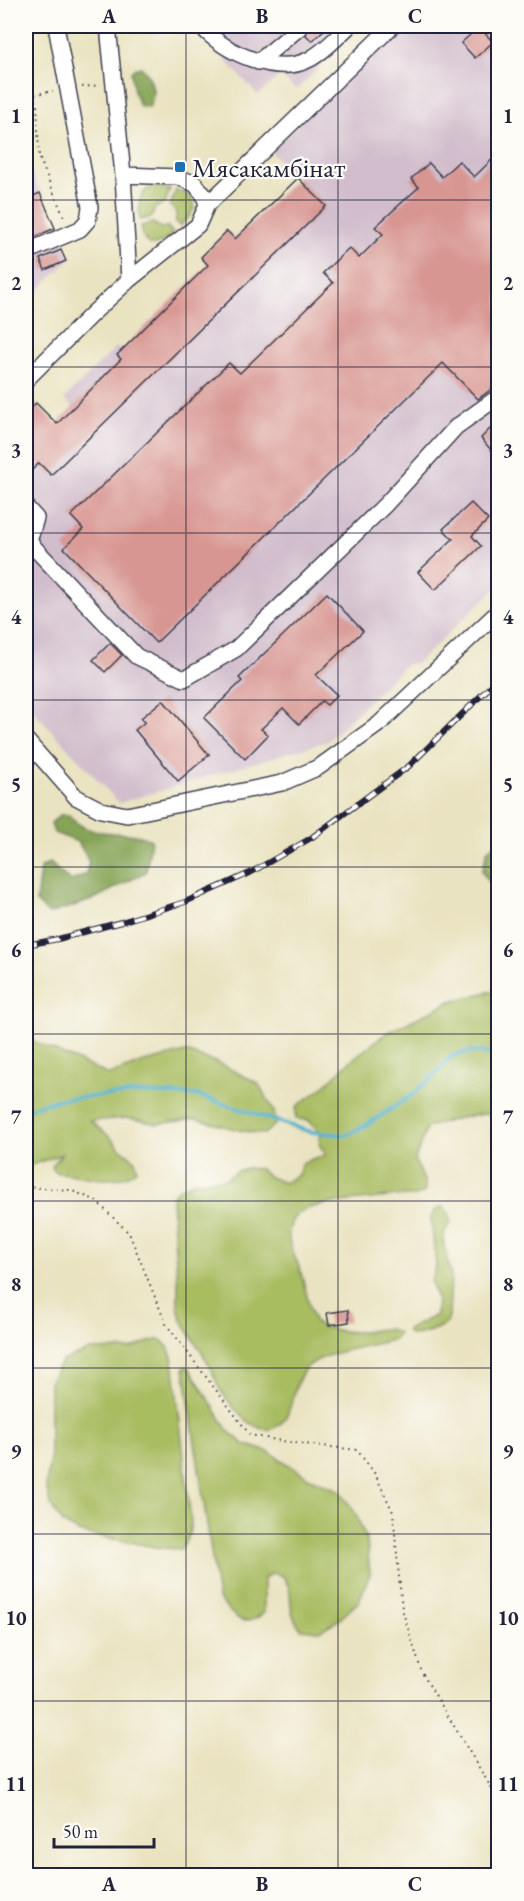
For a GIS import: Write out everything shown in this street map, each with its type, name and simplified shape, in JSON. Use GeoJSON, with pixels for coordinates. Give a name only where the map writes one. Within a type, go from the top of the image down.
{"type":"FeatureCollection","features":[{"type":"Feature","properties":{"kind":"street"},"geometry":{"type":"LineString","coordinates":[[26,252],[80,229],[88,220],[90,207],[56,26]]}},
{"type":"Feature","properties":{"kind":"street"},"geometry":{"type":"LineString","coordinates":[[108,26],[123,175],[129,280]]}},
{"type":"Feature","properties":{"kind":"street"},"geometry":{"type":"LineString","coordinates":[[201,26],[234,50],[258,62],[285,66],[309,60],[349,26]]}},
{"type":"Feature","properties":{"kind":"street"},"geometry":{"type":"LineString","coordinates":[[26,380],[129,280],[198,225],[207,206],[392,26]]}},
{"type":"Feature","properties":{"kind":"street"},"geometry":{"type":"LineString","coordinates":[[258,62],[299,28]]}},
{"type":"Feature","properties":{"kind":"street"},"geometry":{"type":"LineString","coordinates":[[123,175],[178,177],[195,184],[204,195],[207,206]]}},
{"type":"Feature","properties":{"kind":"street"},"geometry":{"type":"LineString","coordinates":[[26,507],[36,518],[27,544],[135,656],[184,679],[236,648],[386,504],[456,427],[498,398]]}},
{"type":"Feature","properties":{"kind":"street"},"geometry":{"type":"LineString","coordinates":[[26,740],[76,797],[101,810],[127,815],[282,783],[319,767],[379,724],[498,612]]}},
{"type":"Feature","properties":{"kind":"path"},"geometry":{"type":"LineString","coordinates":[[32,94],[37,102],[39,157],[71,233]]}},
{"type":"Feature","properties":{"kind":"path"},"geometry":{"type":"LineString","coordinates":[[26,1187],[69,1190],[95,1200],[129,1233],[166,1324],[250,1435],[357,1450],[375,1474],[393,1512],[402,1609],[422,1673],[498,1799]]}},
{"type":"Feature","properties":{"kind":"shaded area"},"geometry":{"type":"Polygon","coordinates":[[[209,26],[362,26],[296,90],[280,75],[258,95],[200,33],[209,26]]]}},
{"type":"Feature","properties":{"kind":"shaded area"},"geometry":{"type":"Polygon","coordinates":[[[399,26],[498,26],[498,586],[417,663],[405,665],[328,741],[119,803],[26,703],[26,413],[36,403],[56,424],[73,407],[64,399],[116,347],[121,350],[208,265],[201,257],[227,231],[235,238],[297,178],[270,151],[399,26]]]}},
{"type":"Feature","properties":{"kind":"shaded area"},"geometry":{"type":"Polygon","coordinates":[[[26,161],[71,258],[26,302],[26,161]]]}},
{"type":"Feature","properties":{"kind":"green space"},"geometry":{"type":"Polygon","coordinates":[[[141,67],[148,75],[153,91],[149,107],[140,106],[134,92],[131,72],[141,67]]]}},
{"type":"Feature","properties":{"kind":"green space"},"geometry":{"type":"Polygon","coordinates":[[[152,186],[170,189],[165,203],[155,208],[152,217],[140,220],[140,200],[144,192],[152,186]]]}},
{"type":"Feature","properties":{"kind":"green space"},"geometry":{"type":"Polygon","coordinates":[[[176,190],[190,197],[194,205],[190,215],[180,226],[175,222],[176,213],[170,206],[176,190]]]}},
{"type":"Feature","properties":{"kind":"green space"},"geometry":{"type":"Polygon","coordinates":[[[153,223],[161,228],[168,227],[173,233],[157,244],[148,243],[141,226],[153,223]]]}},
{"type":"Feature","properties":{"kind":"green space"},"geometry":{"type":"Polygon","coordinates":[[[60,815],[69,815],[77,823],[97,831],[130,834],[151,840],[146,872],[92,900],[49,914],[36,902],[40,868],[50,863],[72,881],[86,874],[89,861],[78,842],[54,833],[51,823],[60,815]]]}},
{"type":"Feature","properties":{"kind":"green space"},"geometry":{"type":"Polygon","coordinates":[[[498,842],[498,893],[482,872],[487,851],[498,842]]]}},
{"type":"Feature","properties":{"kind":"green space"},"geometry":{"type":"Polygon","coordinates":[[[488,992],[498,993],[498,1112],[463,1117],[427,1127],[415,1160],[425,1183],[425,1192],[414,1196],[393,1196],[316,1206],[298,1214],[290,1228],[290,1243],[315,1323],[346,1331],[393,1330],[398,1333],[395,1339],[335,1353],[313,1363],[300,1376],[284,1420],[278,1426],[270,1429],[256,1426],[241,1415],[223,1394],[210,1366],[180,1315],[172,1197],[178,1189],[195,1181],[225,1179],[247,1168],[260,1169],[270,1177],[284,1183],[298,1175],[302,1164],[326,1155],[319,1144],[321,1133],[308,1120],[296,1119],[296,1107],[385,1034],[451,1001],[488,992]]]}},
{"type":"Feature","properties":{"kind":"green space"},"geometry":{"type":"Polygon","coordinates":[[[26,1038],[109,1075],[144,1062],[186,1052],[218,1063],[258,1083],[274,1111],[276,1124],[264,1134],[196,1119],[157,1124],[128,1118],[90,1121],[135,1160],[137,1170],[119,1178],[109,1179],[59,1173],[54,1171],[52,1166],[62,1154],[26,1167],[26,1038]]]}},
{"type":"Feature","properties":{"kind":"green space"},"geometry":{"type":"Polygon","coordinates":[[[443,1207],[449,1214],[450,1222],[444,1234],[444,1245],[451,1275],[449,1317],[447,1323],[439,1328],[411,1335],[406,1331],[436,1315],[437,1300],[431,1282],[436,1266],[431,1218],[435,1210],[443,1207]]]}},
{"type":"Feature","properties":{"kind":"green space"},"geometry":{"type":"Polygon","coordinates":[[[160,1339],[168,1347],[173,1360],[191,1522],[188,1539],[181,1549],[161,1548],[81,1533],[62,1523],[50,1504],[46,1485],[50,1458],[50,1380],[63,1360],[90,1350],[131,1349],[160,1339]]]}},
{"type":"Feature","properties":{"kind":"green space"},"geometry":{"type":"Polygon","coordinates":[[[184,1367],[189,1367],[228,1431],[244,1444],[269,1452],[308,1477],[339,1490],[356,1514],[367,1541],[370,1574],[359,1601],[340,1619],[320,1631],[301,1629],[297,1624],[290,1591],[283,1576],[272,1573],[264,1578],[264,1612],[250,1621],[239,1619],[218,1599],[184,1367]]]}},
{"type":"Feature","properties":{"kind":"building"},"geometry":{"type":"Polygon","coordinates":[[[308,26],[328,26],[312,41],[306,35],[308,26]]]}},
{"type":"Feature","properties":{"kind":"building"},"geometry":{"type":"Polygon","coordinates":[[[479,27],[493,42],[475,58],[461,43],[479,27]]]}},
{"type":"Feature","properties":{"kind":"building"},"geometry":{"type":"Polygon","coordinates":[[[498,154],[498,191],[493,197],[498,203],[498,384],[478,399],[443,363],[156,643],[64,548],[83,529],[71,516],[229,363],[240,373],[333,283],[323,273],[349,248],[359,258],[383,234],[375,227],[419,187],[411,179],[429,163],[442,177],[459,161],[474,177],[498,154]]]}},
{"type":"Feature","properties":{"kind":"building"},"geometry":{"type":"Polygon","coordinates":[[[298,178],[326,206],[51,475],[39,463],[26,476],[26,413],[36,403],[57,424],[121,359],[117,355],[208,265],[201,257],[227,231],[235,239],[298,178]]]}},
{"type":"Feature","properties":{"kind":"building"},"geometry":{"type":"Polygon","coordinates":[[[40,193],[55,228],[32,238],[26,222],[26,199],[40,193]]]}},
{"type":"Feature","properties":{"kind":"building"},"geometry":{"type":"Polygon","coordinates":[[[61,250],[66,261],[45,270],[40,259],[61,250]]]}},
{"type":"Feature","properties":{"kind":"building"},"geometry":{"type":"Polygon","coordinates":[[[498,421],[498,443],[491,450],[481,438],[498,421]]]}},
{"type":"Feature","properties":{"kind":"building"},"geometry":{"type":"Polygon","coordinates":[[[471,503],[488,520],[472,536],[481,546],[435,590],[418,572],[453,539],[443,529],[471,503]]]}},
{"type":"Feature","properties":{"kind":"building"},"geometry":{"type":"Polygon","coordinates":[[[327,593],[363,631],[316,675],[337,695],[327,705],[322,701],[299,724],[283,708],[261,729],[268,735],[245,759],[204,718],[242,681],[239,678],[327,593]]]}},
{"type":"Feature","properties":{"kind":"building"},"geometry":{"type":"Polygon","coordinates":[[[110,643],[122,655],[105,672],[93,660],[110,643]]]}},
{"type":"Feature","properties":{"kind":"building"},"geometry":{"type":"Polygon","coordinates":[[[163,700],[209,755],[178,781],[135,730],[145,722],[141,718],[163,700]]]}},
{"type":"Feature","properties":{"kind":"building"},"geometry":{"type":"Polygon","coordinates":[[[348,1310],[349,1322],[329,1325],[327,1313],[348,1310]]]}},
{"type":"Feature","properties":{"kind":"waterway"},"geometry":{"type":"LineString","coordinates":[[26,1109],[61,1099],[140,1093],[196,1095],[311,1132],[347,1135],[412,1095],[436,1074],[451,1056],[472,1051],[498,1055]]}},
{"type":"Feature","properties":{"kind":"railway"},"geometry":{"type":"LineString","coordinates":[[26,945],[121,922],[185,902],[250,873],[311,838],[409,766],[498,679]]}},
{"type":"Feature","properties":{"kind":"place","name":"Мясакамбінат"},"geometry":{"type":"Point","coordinates":[180,167]}}]}
